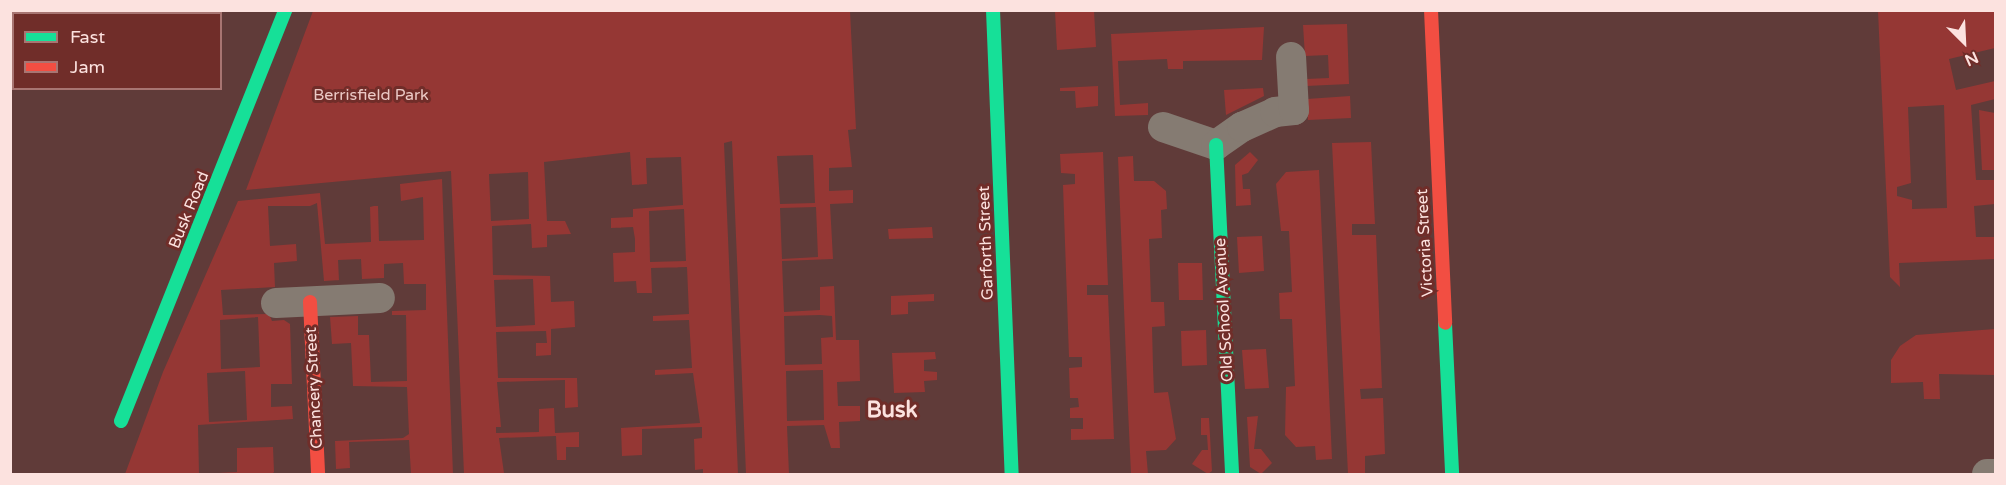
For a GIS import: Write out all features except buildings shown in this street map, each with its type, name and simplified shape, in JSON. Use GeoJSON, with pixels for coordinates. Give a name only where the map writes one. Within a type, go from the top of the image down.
{"type":"FeatureCollection","features":[{"type":"Feature","properties":{"kind":"street","name":"Busk Road"},"geometry":{"type":"LineString","coordinates":[[121,421],[285,10]]}},
{"type":"Feature","properties":{"kind":"street","name":"Garforth Street"},"geometry":{"type":"LineString","coordinates":[[993,10],[1012,474]]}},
{"type":"Feature","properties":{"kind":"street","name":"Victoria Street"},"geometry":{"type":"LineString","coordinates":[[1431,10],[1452,474]]}},
{"type":"Feature","properties":{"kind":"street"},"geometry":{"type":"LineString","coordinates":[[1163,128],[1189,133],[1216,145],[1242,127],[1275,112],[1294,110],[1291,57]]}},
{"type":"Feature","properties":{"kind":"street","name":"Old School Avenue"},"geometry":{"type":"LineString","coordinates":[[1216,145],[1232,474]]}},
{"type":"Feature","properties":{"kind":"street"},"geometry":{"type":"LineString","coordinates":[[276,303],[380,298]]}},
{"type":"Feature","properties":{"kind":"street","name":"Chancery Street"},"geometry":{"type":"LineString","coordinates":[[310,302],[318,474]]}},
{"type":"Feature","properties":{"kind":"street"},"geometry":{"type":"LineString","coordinates":[[1987,474],[1995,474]]}},
{"type":"Feature","properties":{"kind":"green space","name":"Berrisfield Park"},"geometry":{"type":"Polygon","coordinates":[[[313,11],[850,11],[856,129],[848,130],[852,167],[829,168],[829,191],[853,190],[853,203],[830,204],[833,259],[782,261],[784,312],[820,310],[820,287],[834,286],[836,340],[859,340],[860,381],[837,382],[838,406],[860,406],[860,421],[839,422],[840,448],[831,448],[824,425],[787,426],[789,474],[746,474],[732,141],[724,143],[738,474],[703,474],[703,469],[695,470],[694,439],[702,438],[702,427],[642,429],[642,455],[622,456],[621,428],[700,423],[693,373],[655,375],[655,370],[692,368],[689,320],[653,321],[653,316],[689,314],[687,267],[651,268],[652,293],[637,293],[636,281],[614,282],[613,253],[635,252],[635,239],[633,227],[611,228],[611,218],[633,217],[633,209],[683,205],[681,157],[646,158],[647,184],[632,185],[630,152],[544,162],[547,221],[565,221],[571,234],[547,235],[547,247],[532,248],[531,224],[492,226],[493,275],[550,276],[551,302],[574,301],[575,327],[551,329],[551,355],[536,356],[536,343],[547,343],[546,331],[496,332],[498,378],[577,378],[578,407],[565,408],[565,380],[497,382],[501,427],[496,427],[496,433],[539,432],[539,409],[554,408],[555,433],[579,432],[579,447],[566,447],[566,460],[557,460],[556,436],[499,438],[504,473],[464,474],[451,171],[246,190],[313,11]],[[813,155],[777,156],[780,204],[815,203],[813,155]],[[528,172],[489,174],[491,221],[529,219],[528,172]],[[816,207],[780,208],[782,259],[818,257],[816,207]],[[684,209],[649,211],[650,262],[686,261],[684,209]],[[533,279],[494,280],[496,327],[535,325],[533,279]],[[784,316],[785,365],[822,364],[821,338],[833,337],[832,316],[784,316]],[[823,370],[786,371],[787,421],[824,420],[823,370]]]}},
{"type":"Feature","properties":{"kind":"green space"},"geometry":{"type":"Polygon","coordinates":[[[1055,11],[1094,11],[1096,47],[1057,50],[1055,11]]]}},
{"type":"Feature","properties":{"kind":"green space"},"geometry":{"type":"Polygon","coordinates":[[[1878,11],[1995,11],[1995,48],[1949,59],[1956,90],[1995,81],[1995,99],[1971,105],[1976,180],[1996,180],[1995,204],[1974,206],[1976,237],[1995,237],[1995,259],[1899,263],[1900,287],[1890,277],[1878,11]],[[1944,105],[1908,107],[1911,183],[1897,187],[1897,196],[1912,200],[1912,209],[1947,208],[1944,105]]]}},
{"type":"Feature","properties":{"kind":"green space"},"geometry":{"type":"Polygon","coordinates":[[[1347,24],[1349,84],[1306,86],[1306,79],[1329,78],[1328,55],[1305,56],[1303,25],[1347,24]]]}},
{"type":"Feature","properties":{"kind":"green space"},"geometry":{"type":"Polygon","coordinates":[[[1264,27],[1262,60],[1183,61],[1183,69],[1168,69],[1167,59],[1118,61],[1120,105],[1148,103],[1148,115],[1115,116],[1111,34],[1264,27]]]}},
{"type":"Feature","properties":{"kind":"green space"},"geometry":{"type":"Polygon","coordinates":[[[1098,86],[1098,106],[1076,108],[1075,91],[1060,91],[1060,88],[1098,86]]]}},
{"type":"Feature","properties":{"kind":"green space"},"geometry":{"type":"Polygon","coordinates":[[[1263,88],[1264,96],[1226,115],[1224,90],[1263,88]]]}},
{"type":"Feature","properties":{"kind":"green space"},"geometry":{"type":"Polygon","coordinates":[[[1350,96],[1351,118],[1308,120],[1307,99],[1350,96]]]}},
{"type":"Feature","properties":{"kind":"green space"},"geometry":{"type":"Polygon","coordinates":[[[1979,110],[1995,113],[1995,170],[1982,170],[1979,110]]]}},
{"type":"Feature","properties":{"kind":"green space"},"geometry":{"type":"Polygon","coordinates":[[[1371,142],[1375,224],[1352,224],[1352,235],[1376,235],[1382,388],[1360,389],[1361,399],[1383,398],[1385,454],[1365,456],[1365,474],[1348,474],[1332,143],[1371,142]]]}},
{"type":"Feature","properties":{"kind":"green space"},"geometry":{"type":"Polygon","coordinates":[[[1103,152],[1108,285],[1087,285],[1087,295],[1108,295],[1114,439],[1071,440],[1071,429],[1083,429],[1083,418],[1070,418],[1070,408],[1079,407],[1078,398],[1070,398],[1069,368],[1082,367],[1082,357],[1069,357],[1063,185],[1075,184],[1075,174],[1061,173],[1060,154],[1103,152]]]}},
{"type":"Feature","properties":{"kind":"green space"},"geometry":{"type":"Polygon","coordinates":[[[1250,152],[1258,160],[1248,173],[1242,175],[1243,189],[1250,189],[1251,205],[1236,206],[1235,165],[1250,152]]]}},
{"type":"Feature","properties":{"kind":"green space"},"geometry":{"type":"Polygon","coordinates":[[[1133,156],[1134,181],[1154,181],[1166,191],[1167,209],[1161,210],[1162,238],[1149,239],[1151,302],[1164,302],[1165,326],[1152,327],[1154,393],[1168,392],[1176,439],[1166,450],[1146,451],[1148,474],[1131,474],[1118,157],[1133,156]]]}},
{"type":"Feature","properties":{"kind":"green space"},"geometry":{"type":"Polygon","coordinates":[[[1319,170],[1332,459],[1316,460],[1315,446],[1296,447],[1285,435],[1286,387],[1295,386],[1292,319],[1280,319],[1279,293],[1292,292],[1289,231],[1281,231],[1276,184],[1286,172],[1319,170]]]}},
{"type":"Feature","properties":{"kind":"green space"},"geometry":{"type":"Polygon","coordinates":[[[442,179],[453,474],[411,474],[409,440],[349,442],[350,468],[336,469],[335,441],[403,438],[409,434],[407,387],[353,386],[351,343],[332,344],[330,317],[358,316],[358,335],[369,335],[371,382],[407,381],[406,315],[392,315],[392,311],[426,310],[426,284],[404,284],[403,263],[384,264],[384,278],[362,279],[361,259],[338,260],[339,280],[324,281],[317,203],[310,206],[268,206],[270,246],[296,244],[297,261],[274,263],[275,287],[221,290],[223,315],[269,314],[272,321],[284,320],[290,324],[292,384],[271,384],[271,407],[292,406],[293,419],[198,425],[199,474],[125,474],[163,372],[238,201],[320,193],[325,244],[371,242],[370,207],[374,206],[378,206],[379,241],[424,240],[423,197],[401,201],[400,184],[442,179]],[[258,317],[220,320],[221,369],[260,367],[258,317]],[[245,371],[207,373],[209,422],[247,420],[245,371]]]}},
{"type":"Feature","properties":{"kind":"green space"},"geometry":{"type":"Polygon","coordinates":[[[932,227],[933,238],[889,239],[888,229],[932,227]]]}},
{"type":"Feature","properties":{"kind":"green space"},"geometry":{"type":"Polygon","coordinates":[[[1262,236],[1264,271],[1239,273],[1237,237],[1262,236]]]}},
{"type":"Feature","properties":{"kind":"green space"},"geometry":{"type":"Polygon","coordinates":[[[1178,263],[1202,263],[1203,300],[1179,300],[1178,263]]]}},
{"type":"Feature","properties":{"kind":"green space"},"geometry":{"type":"Polygon","coordinates":[[[934,294],[934,301],[908,302],[908,314],[891,315],[891,296],[934,294]]]}},
{"type":"Feature","properties":{"kind":"green space"},"geometry":{"type":"Polygon","coordinates":[[[1995,329],[1995,375],[1939,374],[1940,399],[1924,399],[1923,382],[1891,383],[1891,360],[1900,346],[1916,335],[1995,329]]]}},
{"type":"Feature","properties":{"kind":"green space"},"geometry":{"type":"Polygon","coordinates":[[[1206,330],[1207,365],[1182,366],[1181,331],[1206,330]]]}},
{"type":"Feature","properties":{"kind":"green space"},"geometry":{"type":"Polygon","coordinates":[[[1266,349],[1269,388],[1245,389],[1242,350],[1266,349]]]}},
{"type":"Feature","properties":{"kind":"green space"},"geometry":{"type":"Polygon","coordinates":[[[935,352],[936,359],[924,360],[924,371],[937,372],[937,380],[924,381],[925,392],[894,393],[892,353],[935,352]]]}},
{"type":"Feature","properties":{"kind":"green space"},"geometry":{"type":"Polygon","coordinates":[[[1258,416],[1254,449],[1261,449],[1272,463],[1261,474],[1250,467],[1247,417],[1258,416]]]}},
{"type":"Feature","properties":{"kind":"green space"},"geometry":{"type":"Polygon","coordinates":[[[1201,418],[1209,418],[1212,471],[1208,474],[1192,464],[1202,450],[1208,450],[1207,435],[1201,435],[1201,418]]]}},
{"type":"Feature","properties":{"kind":"green space"},"geometry":{"type":"Polygon","coordinates":[[[273,447],[274,472],[272,474],[199,474],[237,472],[237,448],[273,447]]]}},
{"type":"Feature","properties":{"kind":"traffic: fast"},"geometry":{"type":"LineString","coordinates":[[121,421],[285,10]]}},
{"type":"Feature","properties":{"kind":"traffic: fast"},"geometry":{"type":"LineString","coordinates":[[993,10],[1012,474]]}},
{"type":"Feature","properties":{"kind":"traffic: fast"},"geometry":{"type":"LineString","coordinates":[[1216,145],[1232,474]]}},
{"type":"Feature","properties":{"kind":"traffic: fast"},"geometry":{"type":"LineString","coordinates":[[1445,323],[1452,474]]}},
{"type":"Feature","properties":{"kind":"traffic: jam"},"geometry":{"type":"LineString","coordinates":[[1431,10],[1445,323]]}},
{"type":"Feature","properties":{"kind":"traffic: jam"},"geometry":{"type":"LineString","coordinates":[[310,302],[318,474]]}},
{"type":"Feature","properties":{"kind":"district","name":"Busk"},"geometry":{"type":"Point","coordinates":[892,411]}}]}
